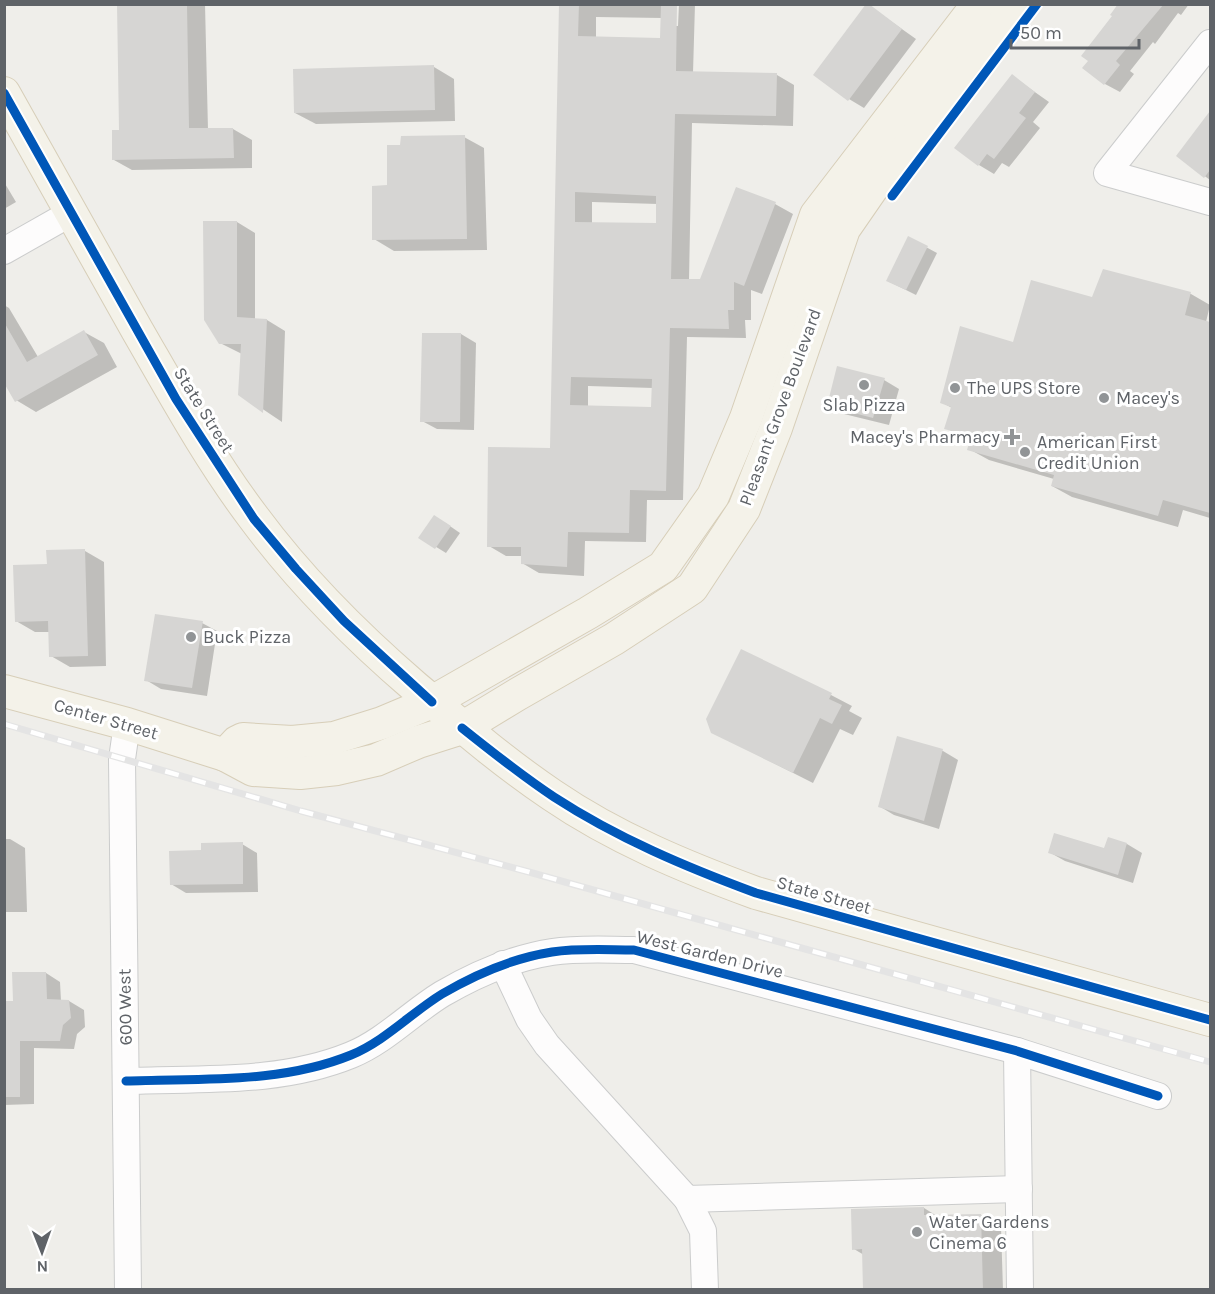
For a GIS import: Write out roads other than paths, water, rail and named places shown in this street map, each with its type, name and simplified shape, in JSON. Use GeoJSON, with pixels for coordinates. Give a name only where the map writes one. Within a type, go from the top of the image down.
{"type":"FeatureCollection","features":[{"type":"Feature","properties":{"kind":"main road","name":"Pleasant Grove Boulevard"},"geometry":{"type":"LineString","coordinates":[[432,702],[588,613],[663,567],[713,496],[746,418],[816,215],[978,4]]}},
{"type":"Feature","properties":{"kind":"main road","name":"Pleasant Grove Boulevard"},"geometry":{"type":"LineString","coordinates":[[462,728],[501,703],[614,639],[692,588],[744,509],[776,428],[844,229],[968,58],[1015,4]]}},
{"type":"Feature","properties":{"kind":"main road","name":"State Street"},"geometry":{"type":"LineString","coordinates":[[4,93],[176,399],[254,519],[344,621],[462,728],[516,770],[580,813],[657,853],[756,893],[1210,1020]]}},
{"type":"Feature","properties":{"kind":"main road","name":"Center Street"},"geometry":{"type":"LineString","coordinates":[[4,691],[126,724],[216,752],[253,770],[300,773],[337,769],[376,760],[418,742],[462,728]]}},
{"type":"Feature","properties":{"kind":"main road"},"geometry":{"type":"LineString","coordinates":[[216,752],[243,739],[292,742],[334,738],[382,723],[432,702]]}},
{"type":"Feature","properties":{"kind":"street"},"geometry":{"type":"LineString","coordinates":[[1210,43],[1107,173],[1210,202]]}},
{"type":"Feature","properties":{"kind":"street"},"geometry":{"type":"LineString","coordinates":[[4,251],[71,213]]}},
{"type":"Feature","properties":{"kind":"street","name":"600 West"},"geometry":{"type":"LineString","coordinates":[[126,724],[122,759],[128,1290]]}},
{"type":"Feature","properties":{"kind":"street","name":"West Garden Drive"},"geometry":{"type":"LineString","coordinates":[[126,1081],[272,1076],[315,1068],[353,1054],[376,1041],[442,994],[503,964],[552,952],[634,950],[1017,1051],[1158,1096]]}},
{"type":"Feature","properties":{"kind":"street"},"geometry":{"type":"LineString","coordinates":[[503,964],[529,1019],[547,1045],[687,1199],[703,1231],[705,1290]]}},
{"type":"Feature","properties":{"kind":"street"},"geometry":{"type":"LineString","coordinates":[[1017,1051],[1020,1290]]}},
{"type":"Feature","properties":{"kind":"street"},"geometry":{"type":"LineString","coordinates":[[687,1199],[1019,1189]]}},
{"type":"Feature","properties":{"kind":"railway"},"geometry":{"type":"LineString","coordinates":[[4,724],[301,811],[529,872],[1210,1062]]}},
{"type":"Feature","properties":{"kind":"place","name":"Slab Pizza"},"geometry":{"type":"Point","coordinates":[864,385]}},
{"type":"Feature","properties":{"kind":"place","name":"The UPS Store"},"geometry":{"type":"Point","coordinates":[955,388]}},
{"type":"Feature","properties":{"kind":"place","name":"Macey's"},"geometry":{"type":"Point","coordinates":[1104,398]}},
{"type":"Feature","properties":{"kind":"place","name":"Macey's Pharmacy"},"geometry":{"type":"Point","coordinates":[1012,437]}},
{"type":"Feature","properties":{"kind":"place","name":"American First Credit Union"},"geometry":{"type":"Point","coordinates":[1025,452]}},
{"type":"Feature","properties":{"kind":"place","name":"Buck Pizza"},"geometry":{"type":"Point","coordinates":[191,637]}},
{"type":"Feature","properties":{"kind":"place","name":"Water Gardens Cinema 6"},"geometry":{"type":"Point","coordinates":[917,1232]}}]}
